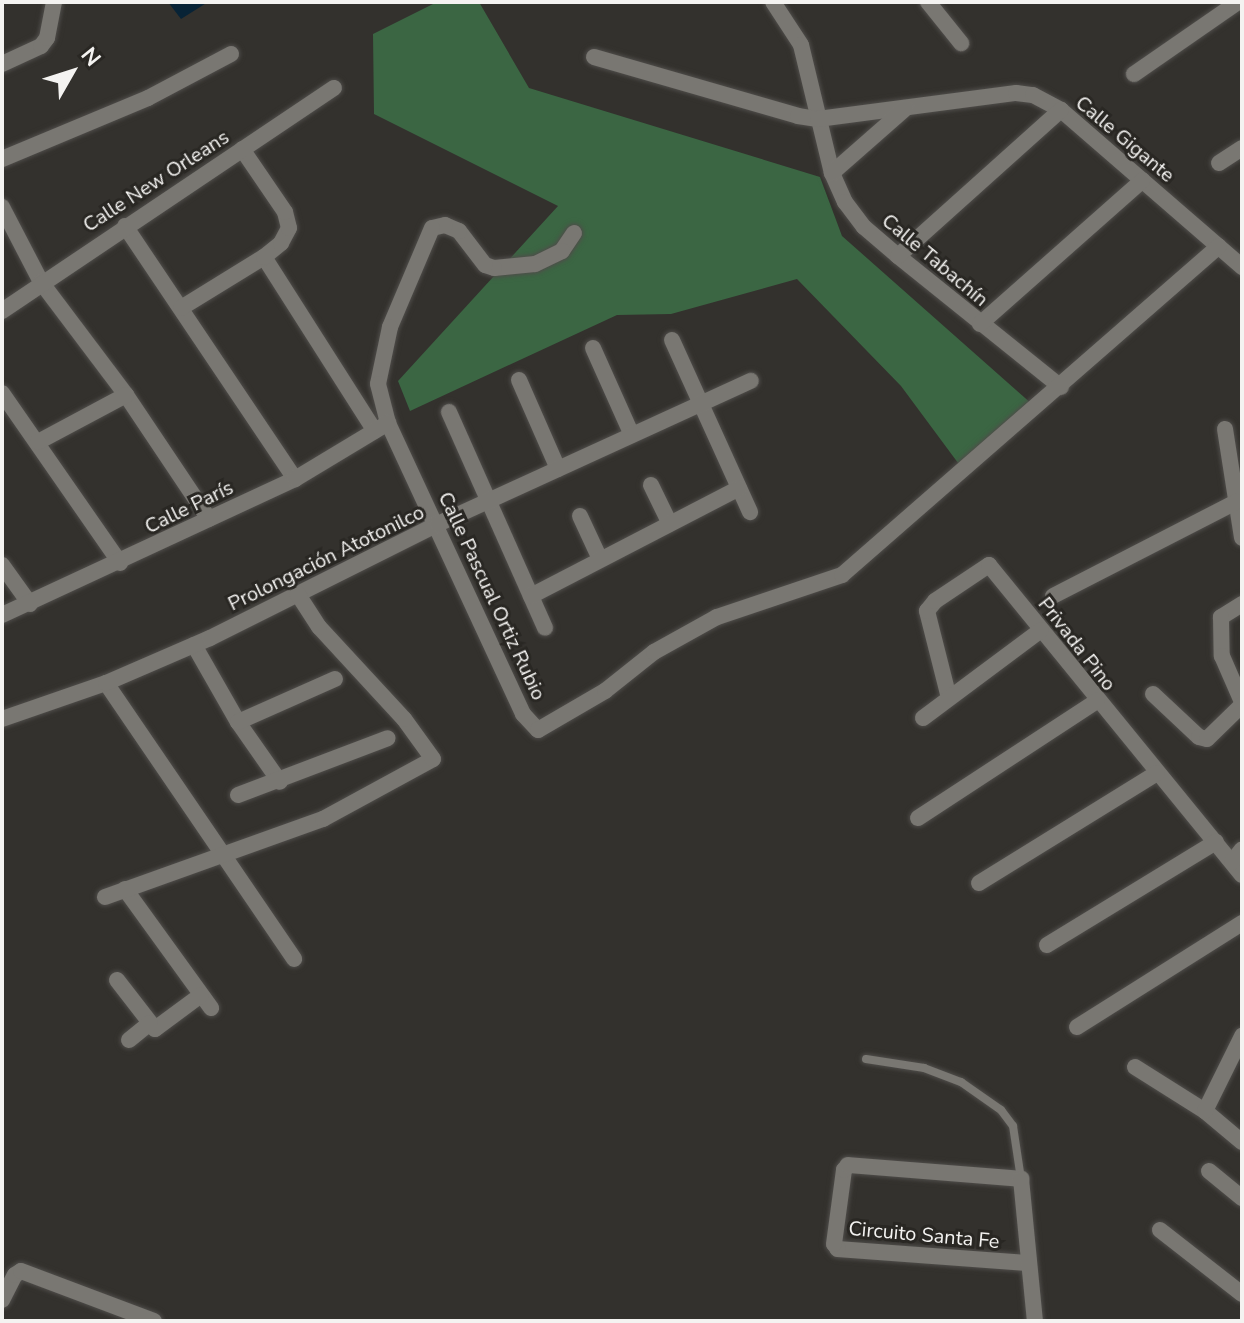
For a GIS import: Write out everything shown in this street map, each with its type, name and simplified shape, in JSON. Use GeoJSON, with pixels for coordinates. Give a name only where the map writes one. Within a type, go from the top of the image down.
{"type":"FeatureCollection","features":[{"type":"Feature","properties":{"kind":"street"},"geometry":{"type":"LineString","coordinates":[[2,64],[41,46],[47,38],[54,2]]}},
{"type":"Feature","properties":{"kind":"street","name":"Calle Tabachín"},"geometry":{"type":"LineString","coordinates":[[773,2],[801,45],[832,173],[845,202],[864,227],[1061,387]]}},
{"type":"Feature","properties":{"kind":"street"},"geometry":{"type":"LineString","coordinates":[[928,2],[961,43]]}},
{"type":"Feature","properties":{"kind":"street"},"geometry":{"type":"LineString","coordinates":[[1134,74],[1238,2]]}},
{"type":"Feature","properties":{"kind":"street"},"geometry":{"type":"LineString","coordinates":[[2,159],[148,98],[231,54]]}},
{"type":"Feature","properties":{"kind":"street","name":"Calle Gigante"},"geometry":{"type":"LineString","coordinates":[[594,57],[798,116],[818,119],[1016,93],[1033,95],[1061,110],[1242,267]]}},
{"type":"Feature","properties":{"kind":"street","name":"Calle New Orleans"},"geometry":{"type":"LineString","coordinates":[[2,311],[334,88]]}},
{"type":"Feature","properties":{"kind":"street"},"geometry":{"type":"LineString","coordinates":[[832,173],[906,108]]}},
{"type":"Feature","properties":{"kind":"street"},"geometry":{"type":"LineString","coordinates":[[898,256],[1061,110]]}},
{"type":"Feature","properties":{"kind":"street"},"geometry":{"type":"LineString","coordinates":[[1219,163],[1242,148]]}},
{"type":"Feature","properties":{"kind":"street"},"geometry":{"type":"LineString","coordinates":[[181,308],[264,257],[281,243],[289,228],[285,212],[242,149]]}},
{"type":"Feature","properties":{"kind":"street"},"geometry":{"type":"LineString","coordinates":[[980,324],[1143,180]]}},
{"type":"Feature","properties":{"kind":"street"},"geometry":{"type":"LineString","coordinates":[[2,207],[41,282],[126,395],[209,519]]}},
{"type":"Feature","properties":{"kind":"street"},"geometry":{"type":"LineString","coordinates":[[382,427],[378,384],[390,327],[432,228],[445,225],[459,231],[485,265],[494,268],[535,264],[562,251],[574,233]]}},
{"type":"Feature","properties":{"kind":"street"},"geometry":{"type":"LineString","coordinates":[[125,226],[295,479]]}},
{"type":"Feature","properties":{"kind":"street"},"geometry":{"type":"LineString","coordinates":[[1061,387],[1219,246]]}},
{"type":"Feature","properties":{"kind":"street"},"geometry":{"type":"LineString","coordinates":[[264,257],[382,427]]}},
{"type":"Feature","properties":{"kind":"street"},"geometry":{"type":"LineString","coordinates":[[672,340],[750,512]]}},
{"type":"Feature","properties":{"kind":"street"},"geometry":{"type":"LineString","coordinates":[[593,348],[632,435]]}},
{"type":"Feature","properties":{"kind":"street"},"geometry":{"type":"LineString","coordinates":[[519,380],[558,469]]}},
{"type":"Feature","properties":{"kind":"street","name":"Prolongación Atotonilco"},"geometry":{"type":"LineString","coordinates":[[2,719],[106,683],[194,645],[438,524],[751,381]]}},
{"type":"Feature","properties":{"kind":"street","name":"Calle Pascual Ortiz Rubio"},"geometry":{"type":"LineString","coordinates":[[382,427],[438,524],[523,714],[538,730],[605,691],[654,652],[717,617],[842,575],[1061,387]]}},
{"type":"Feature","properties":{"kind":"street"},"geometry":{"type":"LineString","coordinates":[[2,393],[120,563]]}},
{"type":"Feature","properties":{"kind":"street"},"geometry":{"type":"LineString","coordinates":[[38,442],[126,395]]}},
{"type":"Feature","properties":{"kind":"street"},"geometry":{"type":"LineString","coordinates":[[449,412],[545,628]]}},
{"type":"Feature","properties":{"kind":"street","name":"Calle París"},"geometry":{"type":"LineString","coordinates":[[2,615],[120,563],[295,479],[382,427]]}},
{"type":"Feature","properties":{"kind":"street"},"geometry":{"type":"LineString","coordinates":[[1225,429],[1242,534]]}},
{"type":"Feature","properties":{"kind":"street"},"geometry":{"type":"LineString","coordinates":[[651,485],[670,524]]}},
{"type":"Feature","properties":{"kind":"street"},"geometry":{"type":"LineString","coordinates":[[531,596],[739,488]]}},
{"type":"Feature","properties":{"kind":"street"},"geometry":{"type":"LineString","coordinates":[[1053,596],[1236,502]]}},
{"type":"Feature","properties":{"kind":"street"},"geometry":{"type":"LineString","coordinates":[[580,516],[600,559]]}},
{"type":"Feature","properties":{"kind":"street"},"geometry":{"type":"LineString","coordinates":[[2,565],[30,604]]}},
{"type":"Feature","properties":{"kind":"street","name":"Privada Pino"},"geometry":{"type":"LineString","coordinates":[[949,698],[927,611],[935,601],[989,565],[1157,773],[1216,842],[1239,862]]}},
{"type":"Feature","properties":{"kind":"street"},"geometry":{"type":"LineString","coordinates":[[105,897],[323,819],[433,759],[404,719],[319,627],[297,593]]}},
{"type":"Feature","properties":{"kind":"street"},"geometry":{"type":"LineString","coordinates":[[1153,694],[1199,737],[1207,739],[1242,704],[1222,656],[1221,617],[1242,604]]}},
{"type":"Feature","properties":{"kind":"street"},"geometry":{"type":"LineString","coordinates":[[923,718],[1041,630]]}},
{"type":"Feature","properties":{"kind":"street"},"geometry":{"type":"LineString","coordinates":[[194,645],[238,722],[280,782]]}},
{"type":"Feature","properties":{"kind":"street"},"geometry":{"type":"LineString","coordinates":[[238,722],[335,679]]}},
{"type":"Feature","properties":{"kind":"street"},"geometry":{"type":"LineString","coordinates":[[106,683],[294,959]]}},
{"type":"Feature","properties":{"kind":"street"},"geometry":{"type":"LineString","coordinates":[[918,818],[1097,701]]}},
{"type":"Feature","properties":{"kind":"street"},"geometry":{"type":"LineString","coordinates":[[238,795],[280,782],[388,738]]}},
{"type":"Feature","properties":{"kind":"street"},"geometry":{"type":"LineString","coordinates":[[979,883],[1157,773]]}},
{"type":"Feature","properties":{"kind":"street"},"geometry":{"type":"LineString","coordinates":[[1047,945],[1216,842]]}},
{"type":"Feature","properties":{"kind":"street"},"geometry":{"type":"LineString","coordinates":[[117,980],[155,1029],[206,1001],[125,889]]}},
{"type":"Feature","properties":{"kind":"street"},"geometry":{"type":"LineString","coordinates":[[1077,1027],[1242,923]]}},
{"type":"Feature","properties":{"kind":"street"},"geometry":{"type":"LineString","coordinates":[[129,1040],[150,1023]]}},
{"type":"Feature","properties":{"kind":"street"},"geometry":{"type":"LineString","coordinates":[[1205,1111],[1242,1036]]}},
{"type":"Feature","properties":{"kind":"street"},"geometry":{"type":"LineString","coordinates":[[1135,1067],[1205,1111],[1242,1142]]}},
{"type":"Feature","properties":{"kind":"street","name":"Circuito Santa Fe"},"geometry":{"type":"LineString","coordinates":[[1021,1179],[848,1165],[844,1170],[834,1244],[838,1249],[1027,1263]]}},
{"type":"Feature","properties":{"kind":"street"},"geometry":{"type":"LineString","coordinates":[[1209,1171],[1242,1198]]}},
{"type":"Feature","properties":{"kind":"street"},"geometry":{"type":"LineString","coordinates":[[1021,1179],[1035,1321]]}},
{"type":"Feature","properties":{"kind":"street"},"geometry":{"type":"LineString","coordinates":[[1160,1230],[1242,1294]]}},
{"type":"Feature","properties":{"kind":"street"},"geometry":{"type":"LineString","coordinates":[[2,1300],[15,1275],[21,1271],[154,1321]]}},
{"type":"Feature","properties":{"kind":"lane"},"geometry":{"type":"LineString","coordinates":[[866,1059],[924,1068],[961,1082],[1001,1110],[1013,1126],[1021,1179]]}},
{"type":"Feature","properties":{"kind":"green space"},"geometry":{"type":"Polygon","coordinates":[[[437,2],[479,2],[529,88],[820,177],[842,236],[1041,412],[961,467],[901,386],[797,279],[671,314],[617,315],[410,411],[398,381],[558,206],[374,114],[373,34],[437,2]]]}},
{"type":"Feature","properties":{"kind":"water"},"geometry":{"type":"Polygon","coordinates":[[[168,2],[208,2],[181,19],[168,2]]]}}]}
